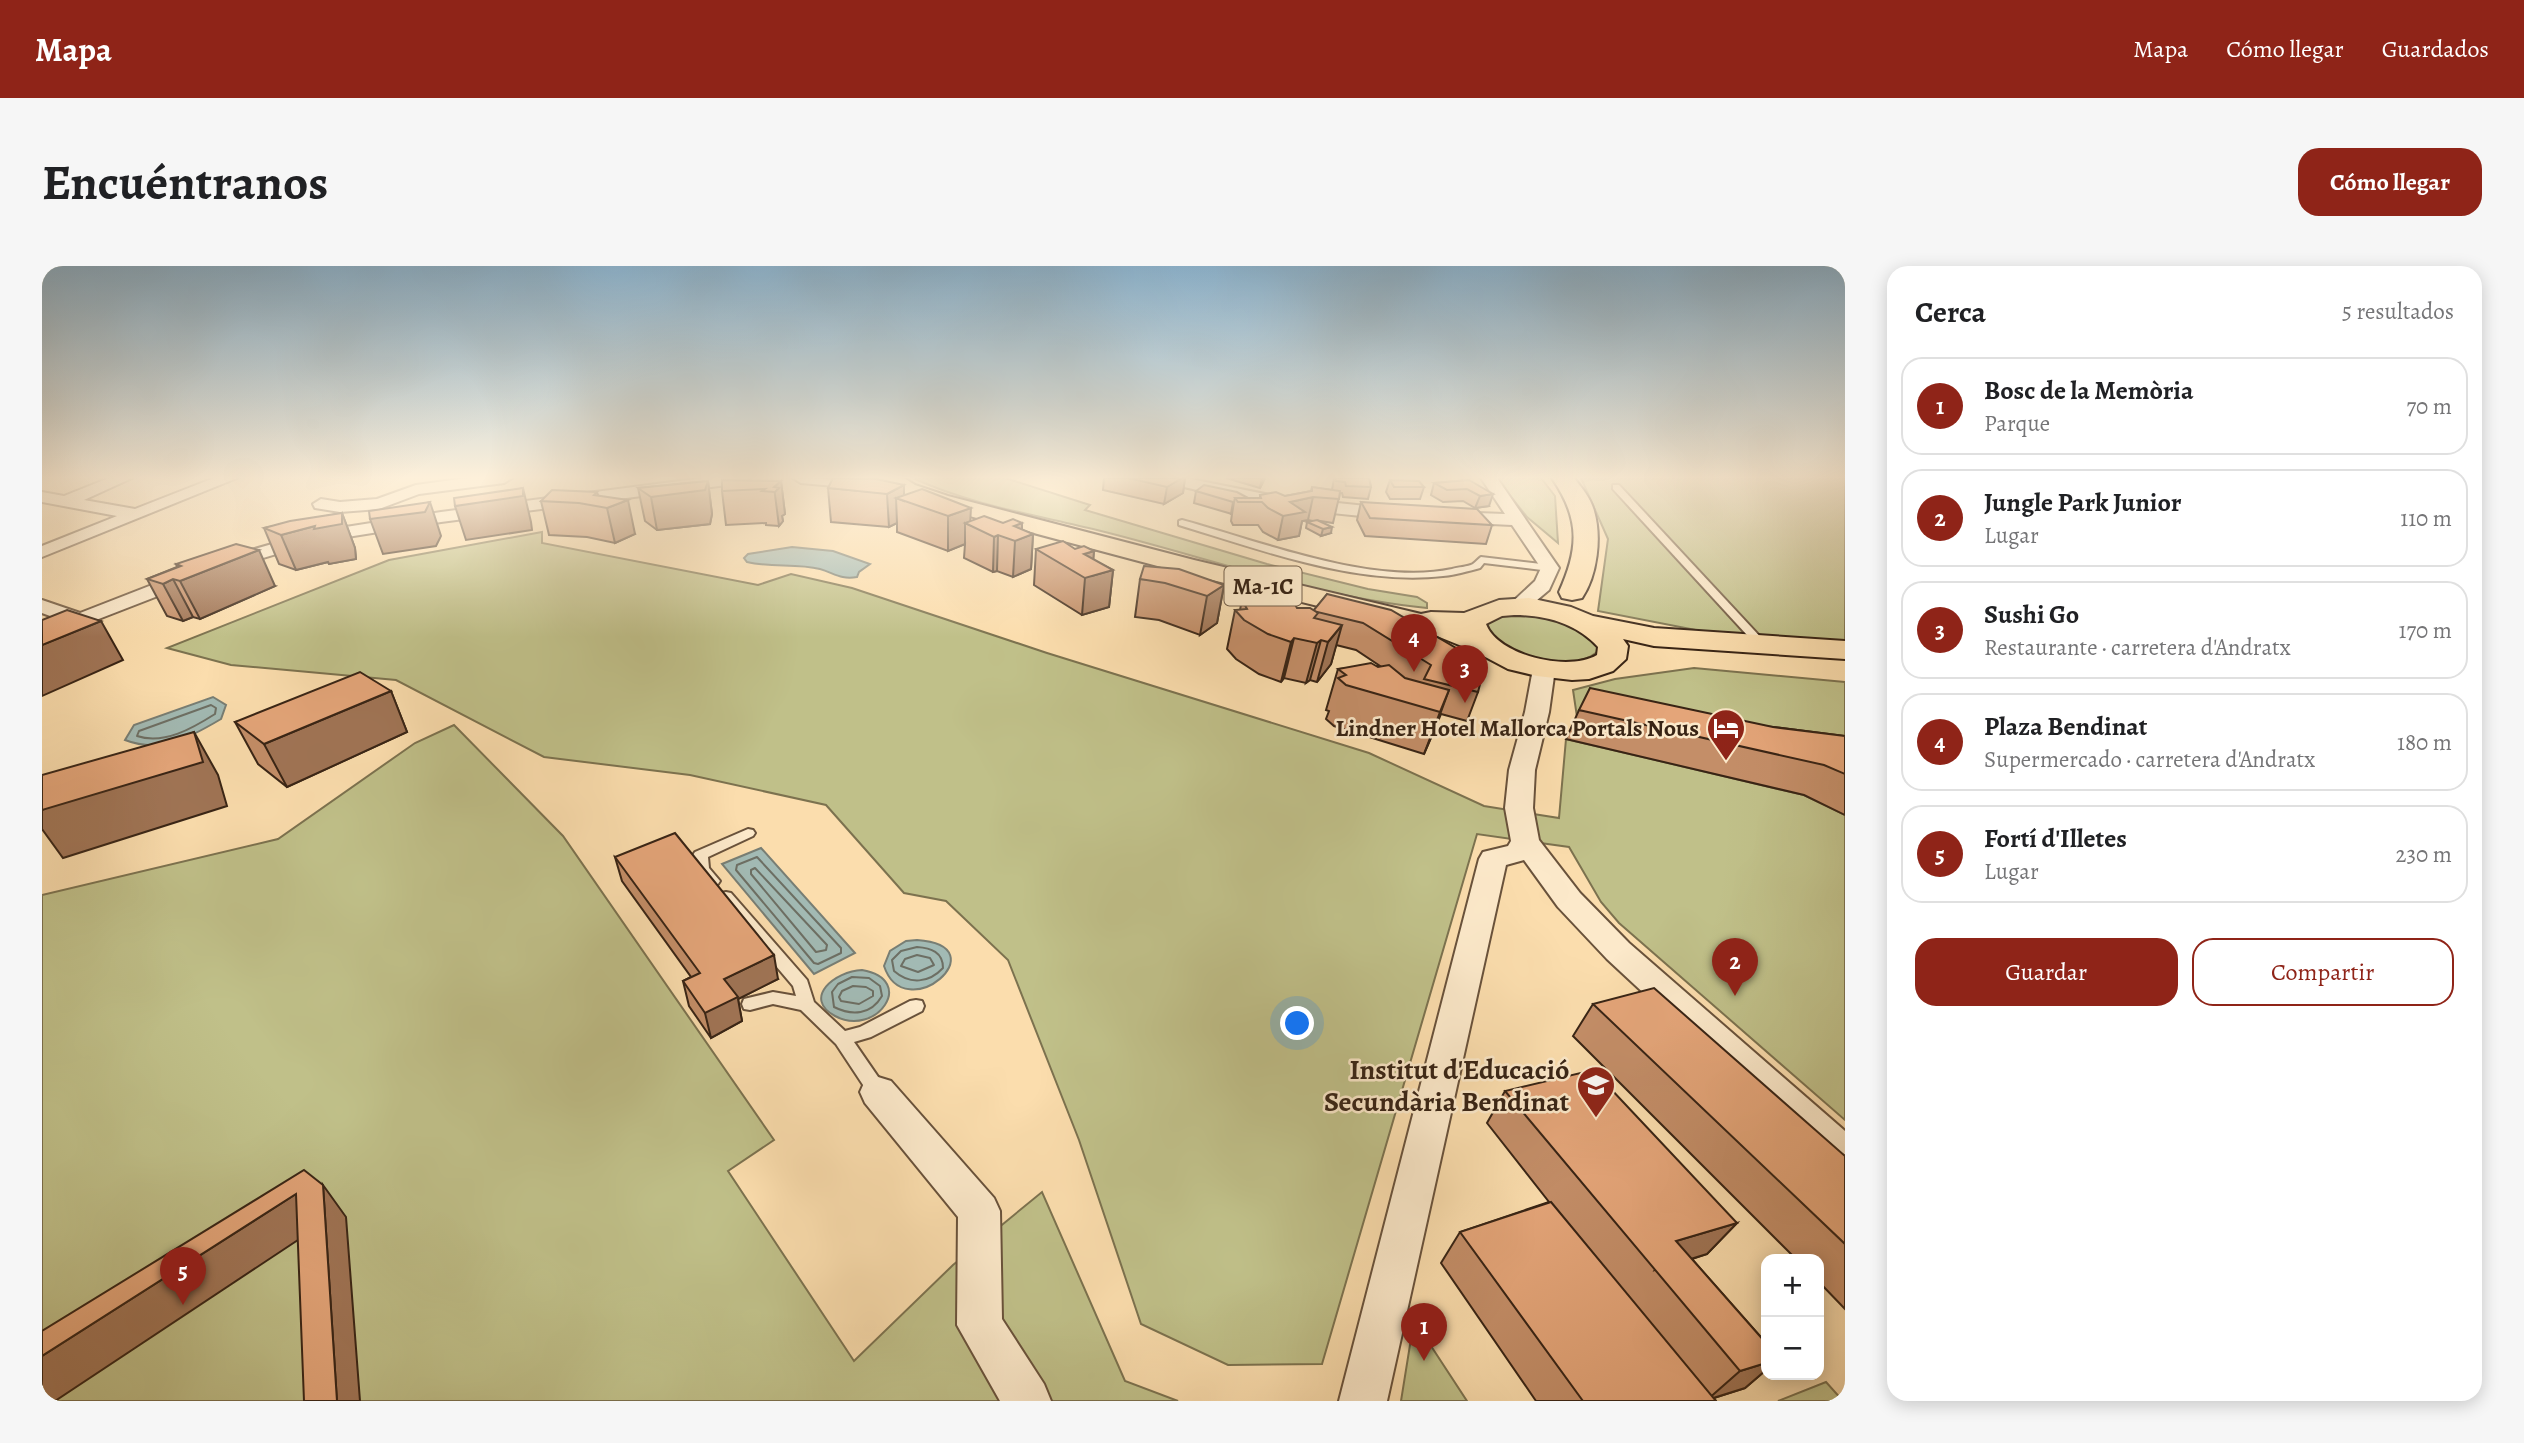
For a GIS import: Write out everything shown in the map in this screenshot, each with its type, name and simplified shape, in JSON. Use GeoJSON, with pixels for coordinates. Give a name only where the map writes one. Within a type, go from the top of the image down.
{"type":"FeatureCollection","features":[{"type":"Feature","properties":{"kind":"main road","name":"Ma-1C"},"geometry":{"type":"LineString","coordinates":[[1064,531],[1202,570],[1453,632],[1477,632],[1520,662],[1544,669],[1574,671],[1601,666],[1611,659],[1613,646]]}},
{"type":"Feature","properties":{"kind":"main road"},"geometry":{"type":"LineString","coordinates":[[1548,611],[1572,592],[1582,570],[1583,531]]}},
{"type":"Feature","properties":{"kind":"main road"},"geometry":{"type":"LineString","coordinates":[[1572,592],[1583,622],[1607,638],[1613,646],[1630,640],[1654,637]]}},
{"type":"Feature","properties":{"kind":"main road"},"geometry":{"type":"LineString","coordinates":[[1477,632],[1485,612],[1517,607],[1548,611],[1583,622],[1654,637],[1845,650]]}},
{"type":"Feature","properties":{"kind":"street"},"geometry":{"type":"LineString","coordinates":[[42,552],[96,531]]}},
{"type":"Feature","properties":{"kind":"street"},"geometry":{"type":"LineString","coordinates":[[42,635],[223,564],[314,537],[352,531]]}},
{"type":"Feature","properties":{"kind":"street"},"geometry":{"type":"LineString","coordinates":[[1517,607],[1542,587],[1549,578],[1550,568],[1525,531]]}},
{"type":"Feature","properties":{"kind":"street"},"geometry":{"type":"LineString","coordinates":[[42,606],[80,620]]}},
{"type":"Feature","properties":{"kind":"street"},"geometry":{"type":"LineString","coordinates":[[1544,669],[1537,712],[1522,770],[1519,808],[1525,841],[1569,900],[1618,951],[1845,1155]]}},
{"type":"Feature","properties":{"kind":"street"},"geometry":{"type":"LineString","coordinates":[[1363,1401],[1493,859],[1519,852],[1525,841]]}},
{"type":"Feature","properties":{"kind":"street"},"geometry":{"type":"LineString","coordinates":[[878,1091],[979,1211],[980,1325],[1027,1401]]}},
{"type":"Feature","properties":{"kind":"lane"},"geometry":{"type":"LineString","coordinates":[[1210,531],[1272,549],[1396,575],[1435,575],[1463,571],[1477,566],[1481,560],[1550,568]]}},
{"type":"Feature","properties":{"kind":"lane"},"geometry":{"type":"LineString","coordinates":[[1657,531],[1762,645]]}},
{"type":"Feature","properties":{"kind":"lane"},"geometry":{"type":"LineString","coordinates":[[681,850],[701,855],[748,833]]}},
{"type":"Feature","properties":{"kind":"lane"},"geometry":{"type":"LineString","coordinates":[[701,855],[702,869],[801,984],[806,1005]]}},
{"type":"Feature","properties":{"kind":"lane"},"geometry":{"type":"LineString","coordinates":[[750,1004],[772,998],[806,1005],[842,1039],[878,1091]]}},
{"type":"Feature","properties":{"kind":"lane"},"geometry":{"type":"LineString","coordinates":[[842,1039],[865,1032],[916,1006]]}},
{"type":"Feature","properties":{"kind":"green space"},"geometry":{"type":"Polygon","coordinates":[[[1101,531],[1156,531],[1267,564],[1368,589],[1417,597],[1427,603],[1427,608],[1385,603],[1302,586],[1101,531]]]}},
{"type":"Feature","properties":{"kind":"green space"},"geometry":{"type":"Polygon","coordinates":[[[1544,531],[1557,531],[1558,543],[1544,531]]]}},
{"type":"Feature","properties":{"kind":"green space"},"geometry":{"type":"Polygon","coordinates":[[[1604,531],[1845,531],[1845,641],[1747,640],[1598,611],[1608,539],[1604,531]]]}},
{"type":"Feature","properties":{"kind":"green space"},"geometry":{"type":"Polygon","coordinates":[[[542,532],[542,543],[758,585],[791,574],[852,588],[1047,653],[1369,753],[1484,806],[1559,818],[1566,739],[1804,795],[1845,815],[1845,1120],[1619,923],[1601,902],[1569,847],[1477,834],[1322,1364],[1228,1365],[1141,1324],[1079,1140],[1008,960],[946,901],[904,893],[826,805],[690,775],[544,757],[396,680],[231,665],[167,648],[389,560],[542,532]]]}},
{"type":"Feature","properties":{"kind":"green space"},"geometry":{"type":"Polygon","coordinates":[[[1524,612],[1575,626],[1598,645],[1597,652],[1576,661],[1534,659],[1499,646],[1483,622],[1489,617],[1524,612]]]}},
{"type":"Feature","properties":{"kind":"green space"},"geometry":{"type":"Polygon","coordinates":[[[1694,668],[1845,682],[1845,769],[1577,717],[1573,690],[1615,679],[1694,668]]]}},
{"type":"Feature","properties":{"kind":"green space"},"geometry":{"type":"Polygon","coordinates":[[[454,725],[563,836],[774,1140],[728,1171],[854,1361],[953,1265],[1042,1192],[1125,1381],[1178,1401],[42,1401],[42,895],[278,839],[415,743],[454,725]]]}},
{"type":"Feature","properties":{"kind":"green space"},"geometry":{"type":"Polygon","coordinates":[[[1414,1320],[1467,1401],[1401,1401],[1414,1320]]]}},
{"type":"Feature","properties":{"kind":"green space"},"geometry":{"type":"Polygon","coordinates":[[[1826,1382],[1843,1401],[1778,1401],[1826,1382]]]}},
{"type":"Feature","properties":{"kind":"water"},"geometry":{"type":"Polygon","coordinates":[[[792,547],[833,551],[870,564],[859,572],[857,577],[846,578],[811,567],[756,564],[747,562],[744,558],[748,554],[792,547]]]}},
{"type":"Feature","properties":{"kind":"water"},"geometry":{"type":"Polygon","coordinates":[[[213,697],[226,705],[221,719],[186,738],[163,745],[138,744],[125,740],[134,725],[213,697]]]}},
{"type":"Feature","properties":{"kind":"water"},"geometry":{"type":"Polygon","coordinates":[[[761,848],[855,953],[814,974],[722,864],[761,848]]]}},
{"type":"Feature","properties":{"kind":"water"},"geometry":{"type":"Polygon","coordinates":[[[917,940],[941,945],[950,955],[949,967],[940,979],[926,987],[910,989],[895,983],[884,966],[890,951],[906,941],[917,940]]]}},
{"type":"Feature","properties":{"kind":"water"},"geometry":{"type":"Polygon","coordinates":[[[862,970],[879,976],[887,984],[889,995],[885,1005],[864,1020],[850,1021],[835,1016],[821,1001],[826,987],[842,975],[862,970]]]}},
{"type":"Feature","properties":{"kind":"building"},"geometry":{"type":"Polygon","coordinates":[[[271,531],[296,531],[281,535],[271,531]]]}},
{"type":"Feature","properties":{"kind":"building"},"geometry":{"type":"Polygon","coordinates":[[[982,531],[1026,531],[1033,534],[1015,541],[998,535],[994,537],[982,531]]]}},
{"type":"Feature","properties":{"kind":"building"},"geometry":{"type":"Polygon","coordinates":[[[1063,541],[1075,549],[1084,546],[1094,551],[1084,554],[1113,570],[1085,578],[1036,549],[1063,541]]]}},
{"type":"Feature","properties":{"kind":"building"},"geometry":{"type":"Polygon","coordinates":[[[236,544],[259,550],[180,581],[173,579],[163,584],[147,579],[181,566],[176,564],[236,544]]]}},
{"type":"Feature","properties":{"kind":"building"},"geometry":{"type":"Polygon","coordinates":[[[1144,566],[1179,569],[1224,585],[1207,596],[1165,583],[1140,579],[1144,566]]]}},
{"type":"Feature","properties":{"kind":"building"},"geometry":{"type":"Polygon","coordinates":[[[1327,594],[1391,610],[1485,665],[1478,692],[1424,679],[1431,665],[1363,623],[1313,611],[1327,594]]]}},
{"type":"Feature","properties":{"kind":"building"},"geometry":{"type":"Polygon","coordinates":[[[1250,595],[1291,597],[1297,608],[1310,608],[1318,613],[1314,618],[1342,625],[1328,642],[1321,640],[1317,643],[1294,638],[1291,642],[1268,634],[1244,620],[1235,610],[1247,609],[1242,600],[1252,600],[1250,595]]]}},
{"type":"Feature","properties":{"kind":"building"},"geometry":{"type":"Polygon","coordinates":[[[67,610],[101,621],[42,645],[42,620],[67,610]]]}},
{"type":"Feature","properties":{"kind":"building"},"geometry":{"type":"Polygon","coordinates":[[[1371,663],[1378,667],[1389,665],[1405,678],[1449,690],[1440,712],[1346,685],[1338,678],[1346,675],[1338,669],[1371,663]]]}},
{"type":"Feature","properties":{"kind":"building"},"geometry":{"type":"Polygon","coordinates":[[[360,672],[391,691],[264,744],[235,722],[360,672]]]}},
{"type":"Feature","properties":{"kind":"building"},"geometry":{"type":"Polygon","coordinates":[[[1590,688],[1773,727],[1845,736],[1845,774],[1824,765],[1579,710],[1590,688]]]}},
{"type":"Feature","properties":{"kind":"building"},"geometry":{"type":"Polygon","coordinates":[[[194,732],[203,762],[42,810],[42,775],[194,732]]]}},
{"type":"Feature","properties":{"kind":"building"},"geometry":{"type":"Polygon","coordinates":[[[675,833],[774,955],[724,979],[738,997],[705,1013],[683,981],[700,973],[615,857],[675,833]]]}},
{"type":"Feature","properties":{"kind":"building"},"geometry":{"type":"Polygon","coordinates":[[[1654,988],[1845,1156],[1845,1244],[1593,1004],[1654,988]]]}},
{"type":"Feature","properties":{"kind":"building"},"geometry":{"type":"Polygon","coordinates":[[[1593,1070],[1737,1223],[1676,1241],[1761,1337],[1761,1365],[1740,1371],[1505,1091],[1593,1070]]]}},
{"type":"Feature","properties":{"kind":"building"},"geometry":{"type":"Polygon","coordinates":[[[304,1170],[323,1185],[337,1401],[304,1401],[296,1194],[42,1356],[42,1331],[304,1170]]]}},
{"type":"Feature","properties":{"kind":"building"},"geometry":{"type":"Polygon","coordinates":[[[1551,1202],[1716,1401],[1583,1401],[1460,1232],[1551,1202]]]}},
{"type":"Feature","properties":{"kind":"place","name":"Plaza Bendinat"},"geometry":{"type":"Point","coordinates":[1414,672]}},
{"type":"Feature","properties":{"kind":"place","name":"Sushi Go"},"geometry":{"type":"Point","coordinates":[1465,703]}},
{"type":"Feature","properties":{"kind":"place","name":"Lindner Hotel Mallorca Portals Nous"},"geometry":{"type":"Point","coordinates":[1726,762]}},
{"type":"Feature","properties":{"kind":"place","name":"Jungle Park Junior"},"geometry":{"type":"Point","coordinates":[1735,996]}},
{"type":"Feature","properties":{"kind":"place","name":"Institut d'Educació Secundària Bendinat"},"geometry":{"type":"Point","coordinates":[1596,1119]}},
{"type":"Feature","properties":{"kind":"place","name":"Fortí d'Illetes"},"geometry":{"type":"Point","coordinates":[183,1305]}},
{"type":"Feature","properties":{"kind":"place","name":"Bosc de la Memòria"},"geometry":{"type":"Point","coordinates":[1424,1361]}}]}
